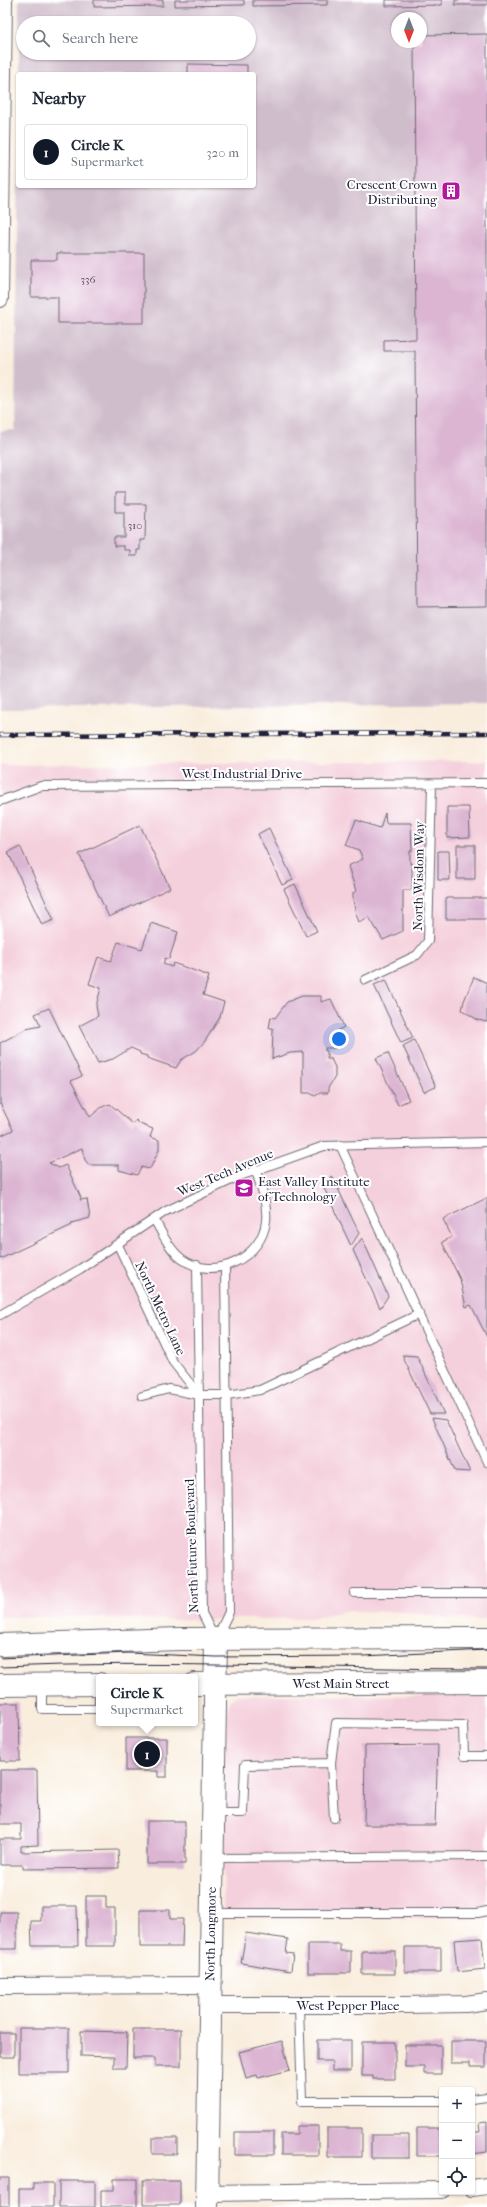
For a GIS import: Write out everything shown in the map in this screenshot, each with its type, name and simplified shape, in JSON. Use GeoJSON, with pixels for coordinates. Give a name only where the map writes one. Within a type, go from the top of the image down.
{"type":"FeatureCollection","features":[{"type":"Feature","properties":{"kind":"main road"},"geometry":{"type":"LineString","coordinates":[[0,1645],[216,1650],[487,1638]]}},
{"type":"Feature","properties":{"kind":"main road","name":"North Longmore"},"geometry":{"type":"LineString","coordinates":[[207,2200],[212,1814],[205,1684],[216,1650]]}},
{"type":"Feature","properties":{"kind":"main road","name":"West Main Street"},"geometry":{"type":"LineString","coordinates":[[205,1684],[487,1682]]}},
{"type":"Feature","properties":{"kind":"main road"},"geometry":{"type":"LineString","coordinates":[[0,1685],[96,1684]]}},
{"type":"Feature","properties":{"kind":"street"},"geometry":{"type":"LineString","coordinates":[[0,299],[4,0]]}},
{"type":"Feature","properties":{"kind":"street","name":"West Pepper Place"},"geometry":{"type":"LineString","coordinates":[[0,1986],[210,1995],[299,2006],[466,2004],[487,2001]]}},
{"type":"Feature","properties":{"kind":"street"},"geometry":{"type":"LineString","coordinates":[[475,2188],[487,2186]]}},
{"type":"Feature","properties":{"kind":"street"},"geometry":{"type":"LineString","coordinates":[[207,2200],[439,2190]]}},
{"type":"Feature","properties":{"kind":"lane","name":"West Industrial Drive"},"geometry":{"type":"LineString","coordinates":[[0,801],[41,786],[487,783]]}},
{"type":"Feature","properties":{"kind":"lane","name":"North Wisdom Way"},"geometry":{"type":"LineString","coordinates":[[365,980],[417,955],[428,941],[432,784]]}},
{"type":"Feature","properties":{"kind":"lane","name":"West Tech Avenue"},"geometry":{"type":"LineString","coordinates":[[0,1315],[118,1245],[166,1211],[256,1170],[324,1146],[487,1142]]}},
{"type":"Feature","properties":{"kind":"lane"},"geometry":{"type":"LineString","coordinates":[[340,1145],[487,1462]]}},
{"type":"Feature","properties":{"kind":"lane"},"geometry":{"type":"LineString","coordinates":[[154,1219],[172,1250],[183,1260],[197,1265],[225,1267],[240,1260],[253,1249],[262,1236],[266,1220],[265,1205],[256,1170]]}},
{"type":"Feature","properties":{"kind":"lane","name":"North Metro Lane"},"geometry":{"type":"LineString","coordinates":[[118,1245],[173,1362],[199,1395]]}},
{"type":"Feature","properties":{"kind":"lane","name":"North Future Boulevard"},"geometry":{"type":"LineString","coordinates":[[197,1265],[202,1613],[216,1650]]}},
{"type":"Feature","properties":{"kind":"lane"},"geometry":{"type":"LineString","coordinates":[[216,1650],[229,1612],[225,1267]]}},
{"type":"Feature","properties":{"kind":"lane"},"geometry":{"type":"LineString","coordinates":[[142,1396],[169,1389],[199,1395],[227,1394],[260,1390],[419,1314]]}},
{"type":"Feature","properties":{"kind":"lane"},"geometry":{"type":"LineString","coordinates":[[354,1593],[487,1593]]}},
{"type":"Feature","properties":{"kind":"lane"},"geometry":{"type":"LineString","coordinates":[[42,1685],[42,1709],[96,1708]]}},
{"type":"Feature","properties":{"kind":"lane"},"geometry":{"type":"LineString","coordinates":[[334,1818],[331,1763],[336,1723],[463,1724],[464,1756],[487,1756]]}},
{"type":"Feature","properties":{"kind":"lane"},"geometry":{"type":"LineString","coordinates":[[212,1814],[243,1813],[245,1765],[331,1763]]}},
{"type":"Feature","properties":{"kind":"lane"},"geometry":{"type":"LineString","coordinates":[[212,1858],[487,1856]]}},
{"type":"Feature","properties":{"kind":"lane"},"geometry":{"type":"LineString","coordinates":[[211,1913],[478,1913],[487,1911]]}},
{"type":"Feature","properties":{"kind":"lane"},"geometry":{"type":"LineString","coordinates":[[299,2006],[302,2101],[439,2101]]}},
{"type":"Feature","properties":{"kind":"lane"},"geometry":{"type":"LineString","coordinates":[[475,2099],[487,2097]]}},
{"type":"Feature","properties":{"kind":"shaded area"},"geometry":{"type":"Polygon","coordinates":[[[19,0],[487,0],[487,703],[0,709],[0,431],[15,430],[17,188],[256,188],[256,72],[19,72],[19,60],[256,60],[256,16],[19,16],[19,0]]]}},
{"type":"Feature","properties":{"kind":"shaded area","name":"East Valley Institute of Technology"},"geometry":{"type":"Polygon","coordinates":[[[487,761],[487,1619],[453,1619],[407,1612],[345,1611],[312,1618],[167,1620],[90,1617],[0,1617],[0,765],[487,761]]]}},
{"type":"Feature","properties":{"kind":"shaded area"},"geometry":{"type":"Polygon","coordinates":[[[237,1695],[487,1696],[487,1918],[223,1918],[226,1732],[229,1700],[237,1695]]]}},
{"type":"Feature","properties":{"kind":"building"},"geometry":{"type":"Polygon","coordinates":[[[94,0],[163,0],[163,6],[94,7],[94,0]]]}},
{"type":"Feature","properties":{"kind":"building"},"geometry":{"type":"Polygon","coordinates":[[[175,0],[244,0],[244,5],[175,6],[175,0]]]}},
{"type":"Feature","properties":{"kind":"building"},"geometry":{"type":"Polygon","coordinates":[[[253,0],[327,0],[327,5],[253,6],[253,0]]]}},
{"type":"Feature","properties":{"kind":"building"},"geometry":{"type":"Polygon","coordinates":[[[386,0],[442,0],[442,5],[386,6],[386,0]]]}},
{"type":"Feature","properties":{"kind":"building"},"geometry":{"type":"Polygon","coordinates":[[[455,0],[487,0],[487,5],[455,5],[455,0]]]}},
{"type":"Feature","properties":{"kind":"building","name":"Crescent Crown Distributing"},"geometry":{"type":"Polygon","coordinates":[[[487,34],[487,606],[417,607],[415,351],[384,351],[384,340],[416,339],[414,48],[427,48],[427,35],[487,34]]]}},
{"type":"Feature","properties":{"kind":"building"},"geometry":{"type":"Polygon","coordinates":[[[188,64],[247,65],[247,72],[188,72],[188,64]]]}},
{"type":"Feature","properties":{"kind":"building"},"geometry":{"type":"Polygon","coordinates":[[[57,253],[144,253],[144,323],[58,323],[58,297],[31,297],[31,260],[57,260],[57,253]]]}},
{"type":"Feature","properties":{"kind":"building"},"geometry":{"type":"Polygon","coordinates":[[[115,493],[125,493],[125,504],[146,504],[145,540],[140,540],[140,550],[137,550],[137,556],[130,556],[130,550],[124,550],[124,546],[114,546],[114,537],[124,537],[124,512],[115,512],[115,493]]]}},
{"type":"Feature","properties":{"kind":"building"},"geometry":{"type":"Polygon","coordinates":[[[447,807],[469,807],[470,837],[447,838],[447,807]]]}},
{"type":"Feature","properties":{"kind":"building"},"geometry":{"type":"Polygon","coordinates":[[[385,813],[386,823],[411,823],[412,851],[410,851],[410,864],[412,864],[412,890],[403,890],[403,931],[383,940],[369,917],[359,922],[353,900],[353,893],[356,891],[348,866],[363,859],[359,850],[346,845],[356,820],[380,828],[385,813]]]}},
{"type":"Feature","properties":{"kind":"building"},"geometry":{"type":"Polygon","coordinates":[[[140,825],[170,888],[109,917],[79,854],[140,825]]]}},
{"type":"Feature","properties":{"kind":"building"},"geometry":{"type":"Polygon","coordinates":[[[269,828],[293,880],[282,885],[258,834],[269,828]]]}},
{"type":"Feature","properties":{"kind":"building"},"geometry":{"type":"Polygon","coordinates":[[[457,845],[475,845],[475,879],[457,879],[457,845]]]}},
{"type":"Feature","properties":{"kind":"building"},"geometry":{"type":"Polygon","coordinates":[[[20,846],[54,920],[42,925],[8,852],[20,846]]]}},
{"type":"Feature","properties":{"kind":"building"},"geometry":{"type":"Polygon","coordinates":[[[438,851],[449,851],[450,880],[438,880],[438,851]]]}},
{"type":"Feature","properties":{"kind":"building"},"geometry":{"type":"Polygon","coordinates":[[[295,884],[317,931],[306,936],[284,889],[295,884]]]}},
{"type":"Feature","properties":{"kind":"building"},"geometry":{"type":"Polygon","coordinates":[[[446,898],[487,898],[487,919],[446,919],[446,898]]]}},
{"type":"Feature","properties":{"kind":"building"},"geometry":{"type":"Polygon","coordinates":[[[151,923],[178,932],[169,959],[165,958],[163,964],[172,967],[173,963],[209,976],[203,995],[224,1002],[220,1017],[205,1041],[196,1051],[181,1060],[176,1068],[147,1058],[147,1056],[140,1054],[140,1052],[131,1048],[113,1059],[98,1063],[79,1026],[98,1016],[96,1006],[101,988],[89,984],[98,957],[111,961],[118,942],[142,949],[151,923]]]}},
{"type":"Feature","properties":{"kind":"building"},"geometry":{"type":"Polygon","coordinates":[[[474,977],[487,983],[487,1022],[478,1020],[462,1010],[474,977]]]}},
{"type":"Feature","properties":{"kind":"building"},"geometry":{"type":"Polygon","coordinates":[[[386,980],[413,1038],[401,1043],[374,985],[386,980]]]}},
{"type":"Feature","properties":{"kind":"building"},"geometry":{"type":"Polygon","coordinates":[[[302,996],[321,996],[321,1002],[331,999],[344,1027],[332,1033],[332,1035],[336,1035],[336,1048],[325,1048],[325,1051],[327,1051],[327,1059],[331,1059],[335,1067],[335,1077],[328,1088],[328,1093],[320,1093],[315,1096],[310,1093],[303,1093],[303,1052],[290,1053],[272,1059],[273,1028],[269,1028],[271,1017],[275,1018],[287,1002],[302,996]]]}},
{"type":"Feature","properties":{"kind":"building"},"geometry":{"type":"Polygon","coordinates":[[[49,1008],[82,1076],[71,1081],[90,1117],[102,1107],[110,1104],[133,1124],[136,1120],[140,1124],[153,1129],[150,1137],[159,1140],[159,1150],[151,1167],[149,1169],[141,1167],[137,1175],[119,1170],[119,1165],[89,1165],[85,1160],[82,1148],[49,1163],[59,1168],[66,1165],[81,1198],[80,1200],[87,1199],[90,1218],[71,1223],[72,1225],[0,1259],[0,1136],[13,1130],[0,1103],[0,1043],[26,1029],[41,1026],[35,1014],[49,1008]]]}},
{"type":"Feature","properties":{"kind":"building"},"geometry":{"type":"Polygon","coordinates":[[[414,1040],[436,1087],[424,1092],[403,1046],[414,1040]]]}},
{"type":"Feature","properties":{"kind":"building"},"geometry":{"type":"Polygon","coordinates":[[[388,1053],[409,1100],[398,1105],[376,1058],[388,1053]]]}},
{"type":"Feature","properties":{"kind":"building"},"geometry":{"type":"Polygon","coordinates":[[[332,1176],[359,1233],[351,1246],[324,1188],[332,1176]]]}},
{"type":"Feature","properties":{"kind":"building"},"geometry":{"type":"Polygon","coordinates":[[[487,1198],[487,1337],[471,1305],[466,1307],[460,1279],[442,1242],[452,1237],[443,1219],[487,1198]]]}},
{"type":"Feature","properties":{"kind":"building"},"geometry":{"type":"Polygon","coordinates":[[[362,1238],[388,1296],[380,1308],[353,1250],[362,1238]]]}},
{"type":"Feature","properties":{"kind":"building"},"geometry":{"type":"Polygon","coordinates":[[[402,1355],[417,1356],[444,1414],[430,1414],[402,1355]]]}},
{"type":"Feature","properties":{"kind":"building"},"geometry":{"type":"Polygon","coordinates":[[[432,1418],[446,1420],[470,1472],[455,1471],[432,1418]]]}},
{"type":"Feature","properties":{"kind":"building"},"geometry":{"type":"Polygon","coordinates":[[[0,1703],[19,1703],[20,1761],[0,1761],[0,1703]]]}},
{"type":"Feature","properties":{"kind":"building"},"geometry":{"type":"Polygon","coordinates":[[[126,1738],[167,1738],[167,1777],[158,1777],[158,1771],[126,1771],[126,1738]]]}},
{"type":"Feature","properties":{"kind":"building"},"geometry":{"type":"Polygon","coordinates":[[[438,1745],[435,1825],[364,1825],[365,1746],[438,1745]]]}},
{"type":"Feature","properties":{"kind":"building"},"geometry":{"type":"Polygon","coordinates":[[[0,1770],[37,1770],[38,1845],[21,1846],[21,1852],[118,1850],[119,1868],[23,1869],[23,1865],[0,1865],[0,1839],[21,1839],[21,1824],[0,1824],[0,1770]]]}},
{"type":"Feature","properties":{"kind":"building"},"geometry":{"type":"Polygon","coordinates":[[[147,1821],[185,1821],[185,1864],[147,1864],[147,1821]]]}},
{"type":"Feature","properties":{"kind":"building"},"geometry":{"type":"Polygon","coordinates":[[[86,1896],[106,1896],[106,1908],[115,1908],[115,1946],[86,1946],[86,1896]]]}},
{"type":"Feature","properties":{"kind":"building"},"geometry":{"type":"Polygon","coordinates":[[[41,1906],[77,1906],[78,1946],[32,1946],[31,1921],[41,1921],[41,1906]]]}},
{"type":"Feature","properties":{"kind":"building"},"geometry":{"type":"Polygon","coordinates":[[[140,1910],[170,1910],[170,1919],[183,1919],[182,1947],[140,1947],[140,1910]]]}},
{"type":"Feature","properties":{"kind":"building"},"geometry":{"type":"Polygon","coordinates":[[[0,1912],[17,1912],[17,1949],[0,1949],[0,1912]]]}},
{"type":"Feature","properties":{"kind":"building"},"geometry":{"type":"Polygon","coordinates":[[[246,1933],[288,1939],[286,1953],[293,1954],[291,1971],[241,1963],[246,1933]]]}},
{"type":"Feature","properties":{"kind":"building"},"geometry":{"type":"Polygon","coordinates":[[[482,1938],[485,1969],[457,1972],[454,1940],[482,1938]]]}},
{"type":"Feature","properties":{"kind":"building"},"geometry":{"type":"Polygon","coordinates":[[[308,1944],[340,1944],[340,1951],[351,1951],[351,1973],[308,1973],[308,1944]]]}},
{"type":"Feature","properties":{"kind":"building"},"geometry":{"type":"Polygon","coordinates":[[[405,1947],[441,1947],[441,1972],[405,1972],[405,1947]]]}},
{"type":"Feature","properties":{"kind":"building"},"geometry":{"type":"Polygon","coordinates":[[[362,1951],[395,1951],[395,1974],[362,1974],[362,1951]]]}},
{"type":"Feature","properties":{"kind":"building"},"geometry":{"type":"Polygon","coordinates":[[[19,2028],[69,2028],[69,2073],[19,2073],[19,2028]]]}},
{"type":"Feature","properties":{"kind":"building"},"geometry":{"type":"Polygon","coordinates":[[[133,2029],[181,2029],[181,2066],[155,2066],[155,2058],[133,2058],[133,2029]]]}},
{"type":"Feature","properties":{"kind":"building"},"geometry":{"type":"Polygon","coordinates":[[[81,2031],[127,2032],[126,2068],[114,2068],[114,2057],[81,2056],[81,2031]]]}},
{"type":"Feature","properties":{"kind":"building"},"geometry":{"type":"Polygon","coordinates":[[[0,2033],[14,2033],[14,2057],[0,2057],[0,2033]]]}},
{"type":"Feature","properties":{"kind":"building"},"geometry":{"type":"Polygon","coordinates":[[[317,2040],[351,2040],[351,2071],[332,2071],[332,2061],[317,2061],[317,2040]]]}},
{"type":"Feature","properties":{"kind":"building"},"geometry":{"type":"Polygon","coordinates":[[[282,2041],[290,2070],[258,2078],[257,2075],[246,2078],[239,2052],[282,2041]]]}},
{"type":"Feature","properties":{"kind":"building"},"geometry":{"type":"Polygon","coordinates":[[[451,2041],[486,2041],[486,2067],[470,2067],[470,2063],[451,2063],[451,2041]]]}},
{"type":"Feature","properties":{"kind":"building"},"geometry":{"type":"Polygon","coordinates":[[[362,2042],[395,2042],[395,2079],[373,2079],[373,2076],[362,2076],[362,2042]]]}},
{"type":"Feature","properties":{"kind":"building"},"geometry":{"type":"Polygon","coordinates":[[[405,2045],[441,2045],[441,2074],[424,2074],[424,2067],[405,2067],[405,2045]]]}},
{"type":"Feature","properties":{"kind":"building"},"geometry":{"type":"Polygon","coordinates":[[[487,2122],[487,2152],[475,2154],[475,2132],[480,2132],[479,2123],[487,2122]]]}},
{"type":"Feature","properties":{"kind":"building"},"geometry":{"type":"Polygon","coordinates":[[[297,2126],[318,2126],[318,2155],[281,2155],[281,2134],[297,2134],[297,2126]]]}},
{"type":"Feature","properties":{"kind":"building"},"geometry":{"type":"Polygon","coordinates":[[[327,2128],[362,2128],[362,2157],[327,2157],[327,2128]]]}},
{"type":"Feature","properties":{"kind":"building"},"geometry":{"type":"Polygon","coordinates":[[[417,2128],[439,2128],[439,2156],[417,2156],[417,2128]]]}},
{"type":"Feature","properties":{"kind":"building"},"geometry":{"type":"Polygon","coordinates":[[[235,2132],[273,2132],[273,2155],[235,2155],[235,2132]]]}},
{"type":"Feature","properties":{"kind":"building"},"geometry":{"type":"Polygon","coordinates":[[[371,2135],[409,2135],[409,2158],[371,2158],[371,2135]]]}},
{"type":"Feature","properties":{"kind":"building"},"geometry":{"type":"Polygon","coordinates":[[[152,2138],[177,2138],[177,2154],[152,2154],[152,2138]]]}},
{"type":"Feature","properties":{"kind":"building"},"geometry":{"type":"Polygon","coordinates":[[[0,2178],[9,2178],[9,2206],[0,2206],[0,2178]]]}},
{"type":"Feature","properties":{"kind":"building"},"geometry":{"type":"Polygon","coordinates":[[[114,2179],[137,2179],[137,2207],[101,2207],[101,2190],[114,2190],[114,2179]]]}},
{"type":"Feature","properties":{"kind":"building"},"geometry":{"type":"Polygon","coordinates":[[[59,2181],[95,2181],[95,2207],[59,2207],[59,2181]]]}},
{"type":"Feature","properties":{"kind":"building"},"geometry":{"type":"Polygon","coordinates":[[[143,2181],[180,2181],[180,2205],[143,2205],[143,2181]]]}},
{"type":"Feature","properties":{"kind":"building"},"geometry":{"type":"Polygon","coordinates":[[[34,2183],[53,2183],[53,2207],[19,2207],[19,2189],[34,2189],[34,2183]]]}},
{"type":"Feature","properties":{"kind":"tram line"},"geometry":{"type":"LineString","coordinates":[[0,1658],[129,1653],[216,1657],[363,1656],[487,1650]]}},
{"type":"Feature","properties":{"kind":"tram line"},"geometry":{"type":"LineString","coordinates":[[0,1667],[122,1664],[487,1669]]}},
{"type":"Feature","properties":{"kind":"railway"},"geometry":{"type":"LineString","coordinates":[[0,735],[487,733]]}},
{"type":"Feature","properties":{"kind":"place","name":"Crescent Crown Distributing"},"geometry":{"type":"Point","coordinates":[451,191]}},
{"type":"Feature","properties":{"kind":"place","name":"East Valley Institute of Technology"},"geometry":{"type":"Point","coordinates":[244,1188]}},
{"type":"Feature","properties":{"kind":"place","name":"Circle K"},"geometry":{"type":"Point","coordinates":[147,1754]}}]}
